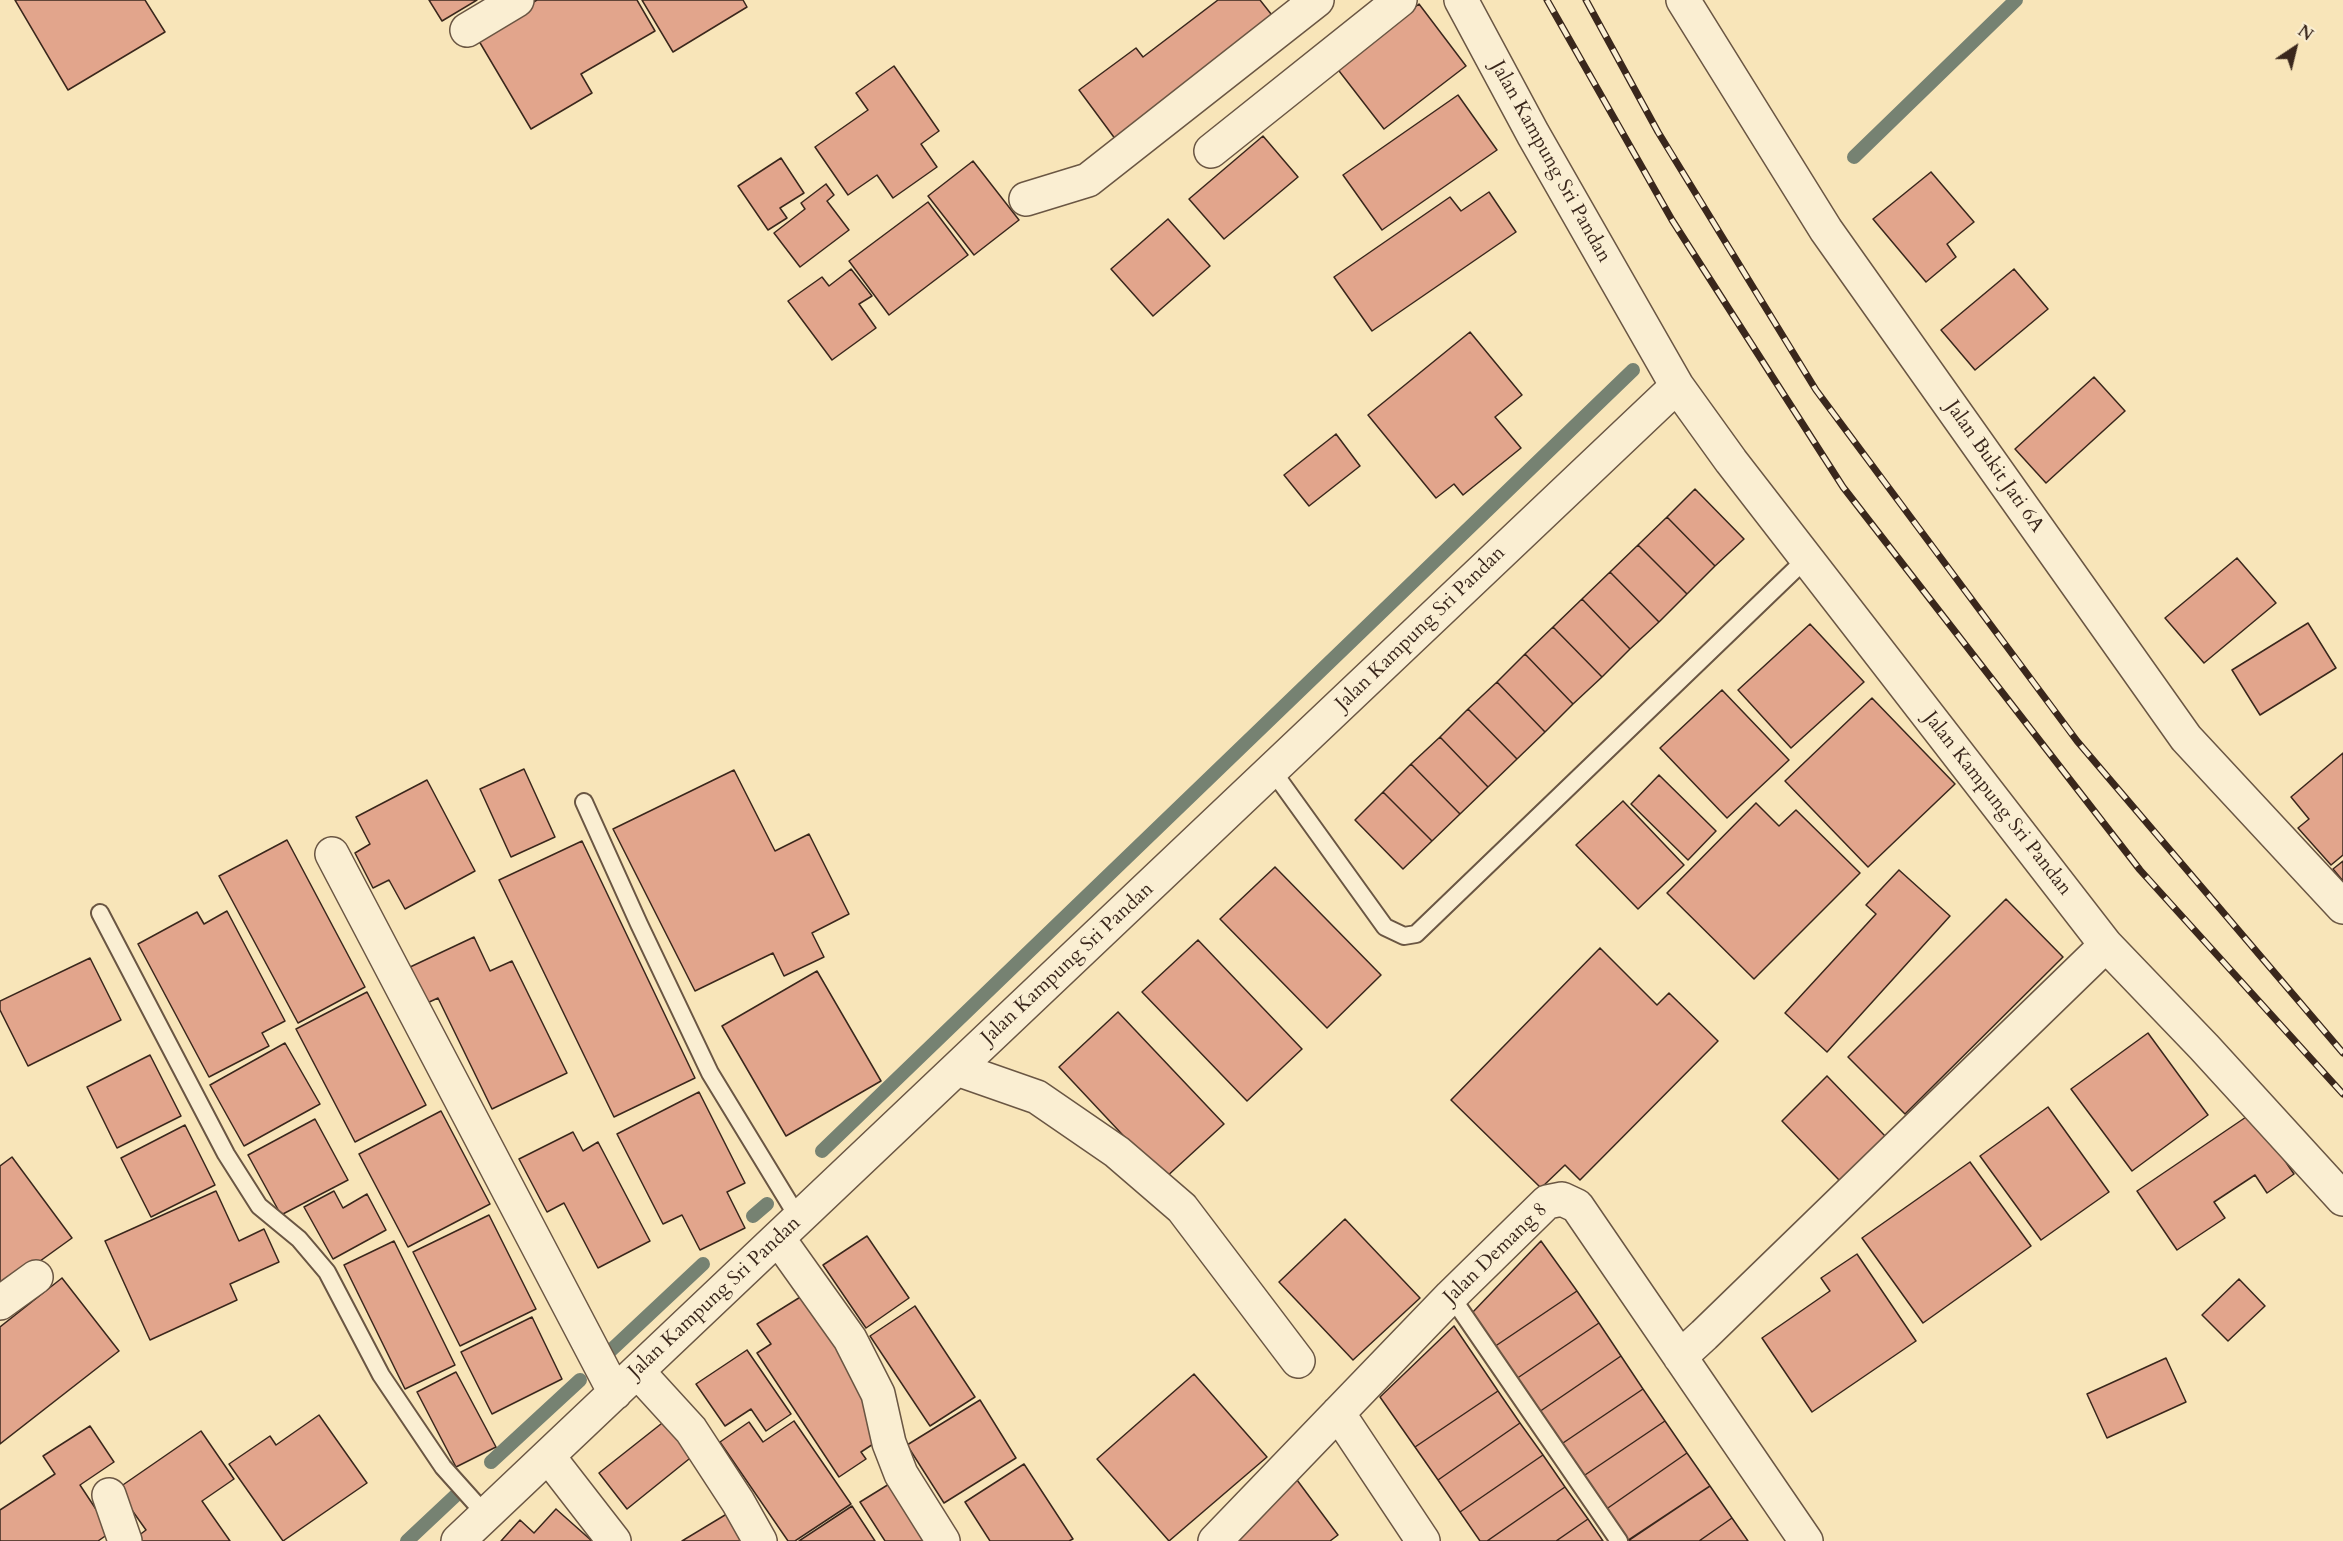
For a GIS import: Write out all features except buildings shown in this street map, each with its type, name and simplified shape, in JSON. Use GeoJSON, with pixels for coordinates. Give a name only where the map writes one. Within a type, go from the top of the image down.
{"type":"FeatureCollection","features":[{"type":"Feature","properties":{"kind":"street"},"geometry":{"type":"LineString","coordinates":[[467,30],[517,0]]}},
{"type":"Feature","properties":{"kind":"street"},"geometry":{"type":"LineString","coordinates":[[1026,199],[1088,180],[1317,0]]}},
{"type":"Feature","properties":{"kind":"street"},"geometry":{"type":"LineString","coordinates":[[1211,151],[1400,0]]}},
{"type":"Feature","properties":{"kind":"street","name":"Jalan Kampung Sri Pandan"},"geometry":{"type":"LineString","coordinates":[[1461,0],[1533,134],[1677,386],[2106,945],[2204,1047],[2343,1199]]}},
{"type":"Feature","properties":{"kind":"street","name":"Jalan Bukit Jati 6A"},"geometry":{"type":"LineString","coordinates":[[1683,0],[1826,230],[2186,738],[2343,907]]}},
{"type":"Feature","properties":{"kind":"street","name":"Jalan Kampung Sri Pandan"},"geometry":{"type":"LineString","coordinates":[[458,1541],[1677,386]]}},
{"type":"Feature","properties":{"kind":"street"},"geometry":{"type":"LineString","coordinates":[[332,854],[626,1383],[691,1430],[738,1502],[760,1541]]}},
{"type":"Feature","properties":{"kind":"street"},"geometry":{"type":"LineString","coordinates":[[1680,1357],[2106,945]]}},
{"type":"Feature","properties":{"kind":"street"},"geometry":{"type":"LineString","coordinates":[[957,1069],[1037,1097],[1117,1152],[1182,1208],[1298,1361]]}},
{"type":"Feature","properties":{"kind":"street","name":"Jalan Demang 8"},"geometry":{"type":"LineString","coordinates":[[1215,1541],[1451,1296],[1547,1202],[1562,1199],[1577,1206],[1806,1541]]}},
{"type":"Feature","properties":{"kind":"street"},"geometry":{"type":"LineString","coordinates":[[789,1228],[878,1394],[889,1443],[901,1474],[943,1541]]}},
{"type":"Feature","properties":{"kind":"street"},"geometry":{"type":"LineString","coordinates":[[0,1304],[36,1277]]}},
{"type":"Feature","properties":{"kind":"street"},"geometry":{"type":"LineString","coordinates":[[1338,1413],[1423,1541]]}},
{"type":"Feature","properties":{"kind":"street"},"geometry":{"type":"LineString","coordinates":[[548,1456],[614,1541]]}},
{"type":"Feature","properties":{"kind":"street"},"geometry":{"type":"LineString","coordinates":[[109,1495],[125,1541]]}},
{"type":"Feature","properties":{"kind":"lane"},"geometry":{"type":"LineString","coordinates":[[1272,770],[1385,927],[1404,936],[1416,934],[1807,558]]}},
{"type":"Feature","properties":{"kind":"lane"},"geometry":{"type":"LineString","coordinates":[[584,802],[710,1073],[789,1228]]}},
{"type":"Feature","properties":{"kind":"lane"},"geometry":{"type":"LineString","coordinates":[[100,913],[226,1154],[259,1206],[299,1239],[327,1272],[393,1395],[443,1467],[486,1515]]}},
{"type":"Feature","properties":{"kind":"lane"},"geometry":{"type":"LineString","coordinates":[[1451,1296],[1619,1541]]}},
{"type":"Feature","properties":{"kind":"waterway"},"geometry":{"type":"LineString","coordinates":[[1854,157],[2016,0]]}},
{"type":"Feature","properties":{"kind":"waterway"},"geometry":{"type":"LineString","coordinates":[[822,1151],[1633,370]]}},
{"type":"Feature","properties":{"kind":"waterway"},"geometry":{"type":"LineString","coordinates":[[753,1216],[767,1204]]}},
{"type":"Feature","properties":{"kind":"waterway"},"geometry":{"type":"LineString","coordinates":[[607,1354],[703,1264]]}},
{"type":"Feature","properties":{"kind":"waterway"},"geometry":{"type":"LineString","coordinates":[[491,1462],[580,1380]]}},
{"type":"Feature","properties":{"kind":"waterway"},"geometry":{"type":"LineString","coordinates":[[407,1541],[455,1496]]}},
{"type":"Feature","properties":{"kind":"railway"},"geometry":{"type":"LineString","coordinates":[[1547,0],[1672,220],[1843,487],[2140,870],[2343,1094]]}},
{"type":"Feature","properties":{"kind":"railway"},"geometry":{"type":"LineString","coordinates":[[1586,0],[1658,132],[1816,390],[2077,741],[2343,1053]]}}]}
